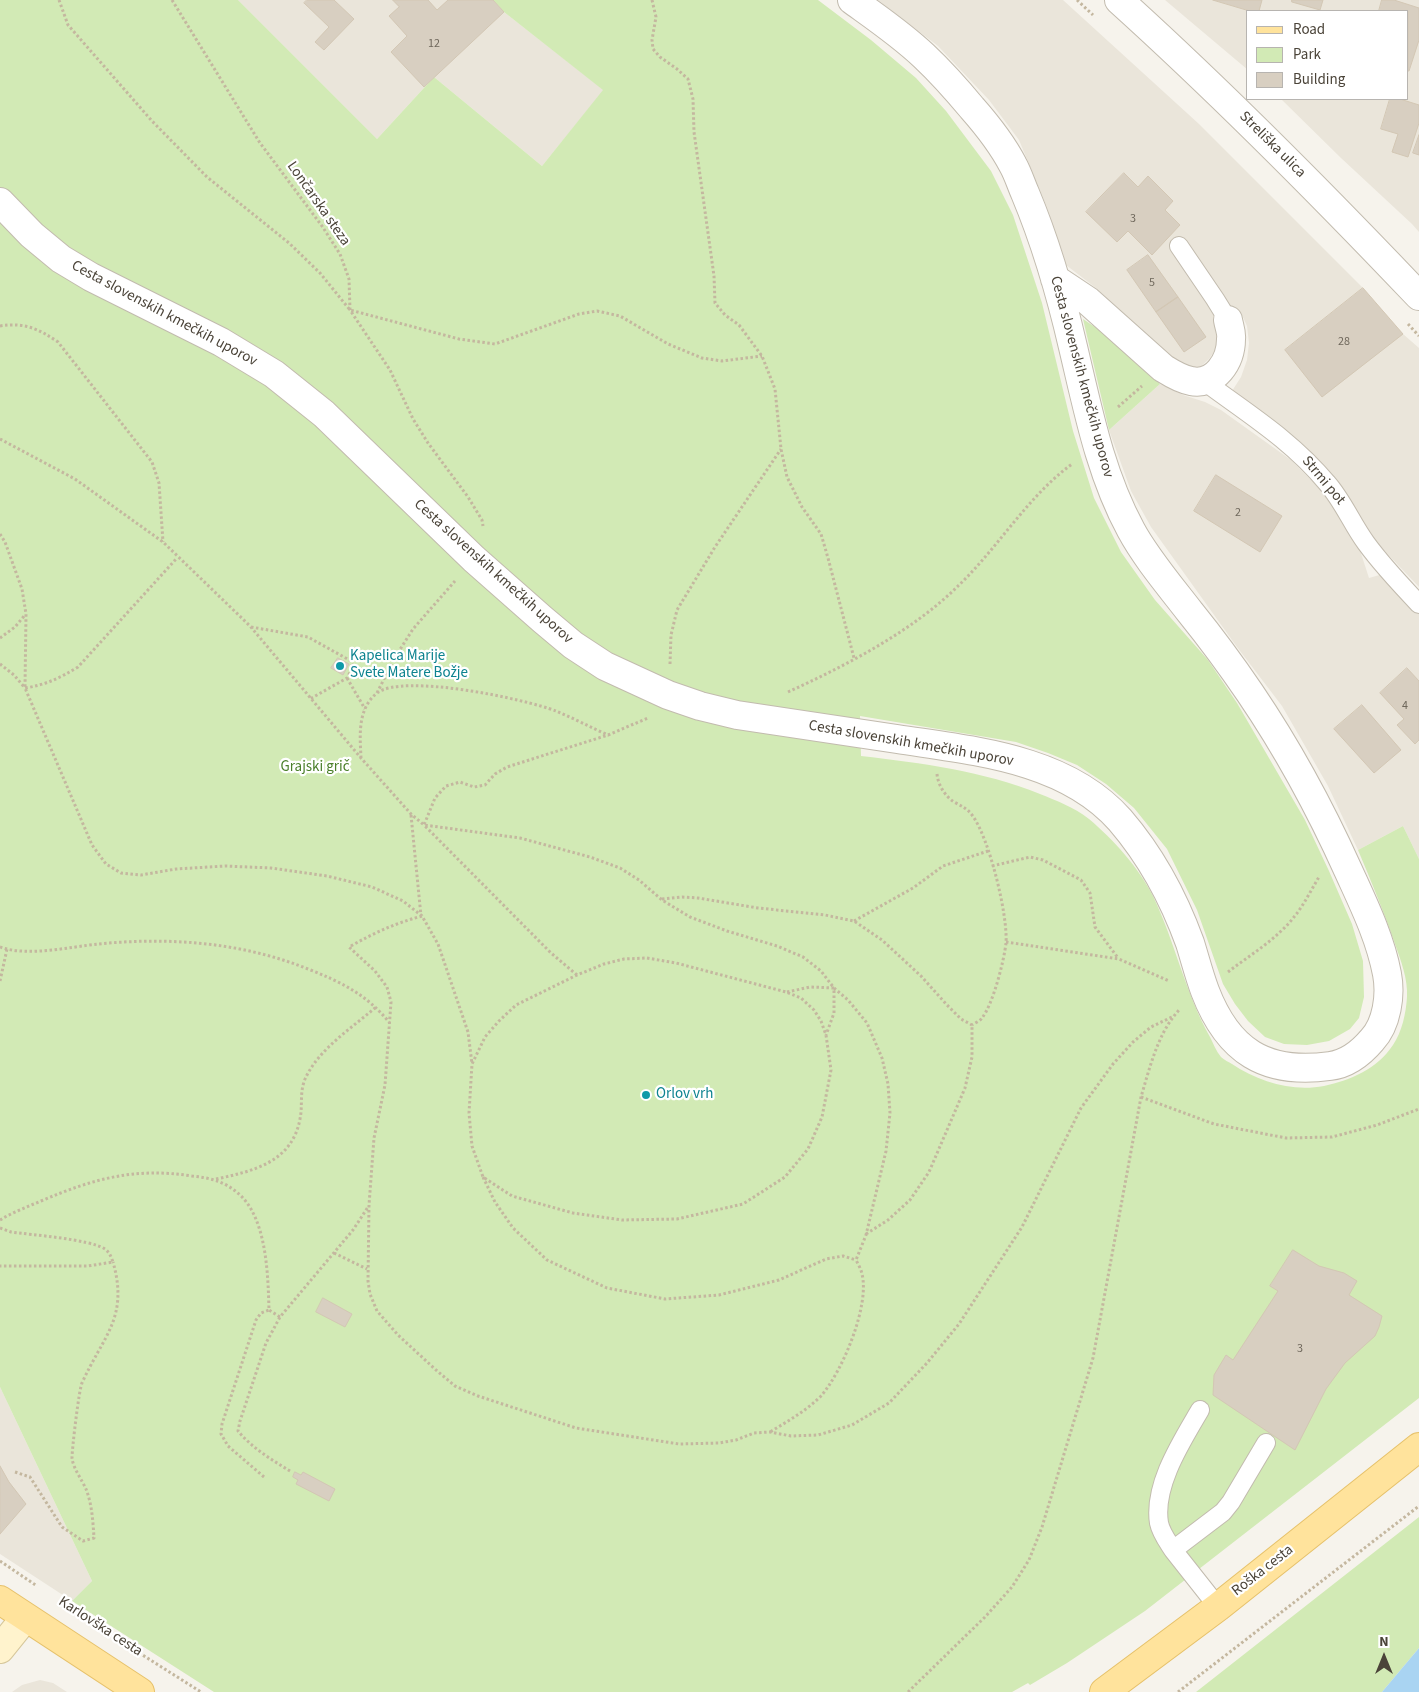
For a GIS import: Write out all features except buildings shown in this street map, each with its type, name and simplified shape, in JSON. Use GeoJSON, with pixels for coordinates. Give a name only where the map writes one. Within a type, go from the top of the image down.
{"type":"FeatureCollection","features":[{"type":"Feature","properties":{"kind":"main road","name":"Roška cesta"},"geometry":{"type":"LineString","coordinates":[[1104,1692],[1218,1607],[1419,1447]]}},
{"type":"Feature","properties":{"kind":"main road"},"geometry":{"type":"LineString","coordinates":[[0,1600],[140,1692]]}},
{"type":"Feature","properties":{"kind":"street","name":"Cesta slovenskih kmečkih uporov"},"geometry":{"type":"LineString","coordinates":[[0,202],[32,235],[61,258],[91,277],[221,342],[274,374],[324,414],[474,558],[542,619],[573,645],[605,666],[668,695],[700,706],[737,715],[987,754],[1034,766],[1071,782],[1102,802],[1120,820],[1144,851],[1170,896],[1216,1017],[1231,1039],[1252,1056],[1277,1066],[1306,1068],[1338,1065],[1360,1052],[1377,1035],[1387,1010],[1388,979],[1380,947],[1363,903],[1337,846],[1311,794],[1276,732],[1208,634],[1168,584],[1132,533],[1107,479],[1055,279],[1037,222],[1013,165],[989,127],[948,80],[923,55],[886,24],[852,0]]}},
{"type":"Feature","properties":{"kind":"street","name":"Streliška ulica"},"geometry":{"type":"LineString","coordinates":[[1119,0],[1185,59],[1282,154],[1419,296]]}},
{"type":"Feature","properties":{"kind":"street","name":"Strmi pot"},"geometry":{"type":"LineString","coordinates":[[1055,279],[1088,301],[1162,368],[1176,376],[1192,381],[1204,381]]}},
{"type":"Feature","properties":{"kind":"street"},"geometry":{"type":"LineString","coordinates":[[1204,381],[1216,375],[1225,364],[1232,337],[1228,320]]}},
{"type":"Feature","properties":{"kind":"street"},"geometry":{"type":"LineString","coordinates":[[0,1649],[25,1618]]}},
{"type":"Feature","properties":{"kind":"lane"},"geometry":{"type":"LineString","coordinates":[[1179,246],[1216,299],[1228,320]]}},
{"type":"Feature","properties":{"kind":"lane","name":"Strmi pot"},"geometry":{"type":"LineString","coordinates":[[1204,381],[1262,422],[1298,451],[1344,505],[1365,542],[1395,579],[1419,604]]}},
{"type":"Feature","properties":{"kind":"lane"},"geometry":{"type":"LineString","coordinates":[[1200,1410],[1166,1476],[1160,1498],[1159,1523],[1162,1533],[1218,1607]]}},
{"type":"Feature","properties":{"kind":"lane"},"geometry":{"type":"LineString","coordinates":[[1174,1550],[1223,1512],[1231,1502],[1266,1443]]}},
{"type":"Feature","properties":{"kind":"path"},"geometry":{"type":"LineString","coordinates":[[58,0],[68,25],[152,121],[207,178],[289,243],[320,273],[350,310],[459,339],[495,344],[579,314],[597,311],[620,316],[668,344],[702,358],[722,361],[762,356]]}},
{"type":"Feature","properties":{"kind":"path","name":"Lončarska steza"},"geometry":{"type":"LineString","coordinates":[[172,0],[260,143],[322,226],[340,254],[348,279],[350,310],[390,370],[428,443],[468,497],[482,520],[485,533],[483,546],[413,630],[394,659],[377,693],[365,709]]}},
{"type":"Feature","properties":{"kind":"path"},"geometry":{"type":"LineString","coordinates":[[652,0],[656,17],[652,40],[653,49],[660,57],[677,68],[688,79],[693,99],[694,132],[714,276],[715,303],[725,315],[740,326],[762,356],[775,389],[781,449],[788,478],[802,507],[821,534],[854,658]]}},
{"type":"Feature","properties":{"kind":"path"},"geometry":{"type":"LineString","coordinates":[[0,326],[7,324],[41,330],[58,342],[152,462],[159,482],[163,542]]}},
{"type":"Feature","properties":{"kind":"path"},"geometry":{"type":"LineString","coordinates":[[813,680],[892,637],[942,601],[959,586],[1047,485],[1162,368]]}},
{"type":"Feature","properties":{"kind":"path"},"geometry":{"type":"LineString","coordinates":[[0,439],[75,479],[163,542],[177,558],[250,626],[360,758],[411,814],[551,953],[577,974]]}},
{"type":"Feature","properties":{"kind":"path"},"geometry":{"type":"LineString","coordinates":[[424,825],[435,798],[446,786],[460,782],[474,787],[485,785],[495,774],[507,767],[608,735],[650,717],[668,695],[671,634],[677,610],[715,547],[781,449]]}},
{"type":"Feature","properties":{"kind":"path"},"geometry":{"type":"LineString","coordinates":[[0,534],[5,542],[22,590],[26,614],[25,688]]}},
{"type":"Feature","properties":{"kind":"path"},"geometry":{"type":"LineString","coordinates":[[25,688],[40,686],[60,679],[78,667],[177,558]]}},
{"type":"Feature","properties":{"kind":"path"},"geometry":{"type":"LineString","coordinates":[[0,638],[15,628],[26,614]]}},
{"type":"Feature","properties":{"kind":"path"},"geometry":{"type":"LineString","coordinates":[[250,626],[308,637],[351,661],[353,667],[348,678],[310,699]]}},
{"type":"Feature","properties":{"kind":"path"},"geometry":{"type":"LineString","coordinates":[[0,664],[14,675],[25,688],[92,845],[106,864],[121,873],[141,875],[176,869],[225,866],[271,868],[327,876],[372,887],[402,901],[422,916],[438,944],[468,1032],[472,1064],[469,1113],[472,1146],[483,1177],[495,1202],[513,1228],[547,1260],[607,1288],[665,1299],[719,1295],[779,1280],[826,1259],[842,1256],[856,1260]]}},
{"type":"Feature","properties":{"kind":"path"},"geometry":{"type":"LineString","coordinates":[[348,678],[365,709],[360,727],[360,758]]}},
{"type":"Feature","properties":{"kind":"path"},"geometry":{"type":"LineString","coordinates":[[377,693],[402,685],[438,686],[496,695],[555,710],[608,735]]}},
{"type":"Feature","properties":{"kind":"path"},"geometry":{"type":"LineString","coordinates":[[937,746],[935,761],[937,778],[944,794],[954,802],[964,806],[973,816],[988,851],[1002,897],[1006,942],[994,994],[981,1019],[972,1025]]}},
{"type":"Feature","properties":{"kind":"path"},"geometry":{"type":"LineString","coordinates":[[411,814],[422,916]]}},
{"type":"Feature","properties":{"kind":"path"},"geometry":{"type":"LineString","coordinates":[[424,825],[520,838],[590,857],[620,868],[639,880],[662,900],[690,917],[727,932],[777,946],[803,957],[821,970],[834,988],[848,1000],[867,1023],[882,1058],[888,1084],[890,1113],[886,1151],[866,1234],[856,1260],[862,1275],[862,1297],[856,1327],[842,1363],[821,1396],[798,1415],[770,1432]]}},
{"type":"Feature","properties":{"kind":"path"},"geometry":{"type":"LineString","coordinates":[[908,1692],[956,1646],[1012,1587],[1029,1560],[1042,1527],[1093,1358],[1141,1097],[1158,1045],[1174,1016],[1203,986],[1224,974],[1281,932],[1294,918],[1337,846]]}},
{"type":"Feature","properties":{"kind":"path"},"geometry":{"type":"LineString","coordinates":[[854,921],[913,888],[943,866],[988,851]]}},
{"type":"Feature","properties":{"kind":"path"},"geometry":{"type":"LineString","coordinates":[[992,866],[1030,857],[1043,860],[1081,880],[1090,894],[1095,927],[1119,959]]}},
{"type":"Feature","properties":{"kind":"path"},"geometry":{"type":"LineString","coordinates":[[662,900],[682,896],[758,908],[825,915],[854,921],[882,940],[921,976],[947,1006],[961,1019],[972,1025]]}},
{"type":"Feature","properties":{"kind":"path"},"geometry":{"type":"LineString","coordinates":[[422,916],[380,930],[349,947],[375,970],[387,987],[391,1002],[385,1084],[374,1138],[369,1205],[368,1270],[370,1294],[378,1311],[398,1335],[455,1386],[478,1396],[576,1428],[680,1444],[719,1443],[736,1440],[754,1433],[770,1432],[791,1436],[818,1435],[852,1425],[889,1403],[927,1363],[959,1324],[1022,1227],[1081,1108],[1113,1064],[1133,1042],[1151,1027],[1174,1016]]}},
{"type":"Feature","properties":{"kind":"path"},"geometry":{"type":"LineString","coordinates":[[0,947],[49,951],[98,944],[148,941],[198,943],[242,949],[286,960],[336,980],[357,992],[376,1007],[390,1023]]}},
{"type":"Feature","properties":{"kind":"path"},"geometry":{"type":"LineString","coordinates":[[1006,942],[1119,959],[1182,986],[1203,986]]}},
{"type":"Feature","properties":{"kind":"path"},"geometry":{"type":"LineString","coordinates":[[0,981],[7,949]]}},
{"type":"Feature","properties":{"kind":"path"},"geometry":{"type":"LineString","coordinates":[[472,1064],[485,1037],[516,1006],[577,974],[604,964],[624,959],[647,958],[676,963],[786,992],[800,998],[814,1010],[821,1021],[826,1035],[830,1070],[822,1118],[808,1149],[785,1177],[743,1204],[677,1219],[622,1220],[573,1213],[512,1196],[483,1177]]}},
{"type":"Feature","properties":{"kind":"path"},"geometry":{"type":"LineString","coordinates":[[786,992],[810,987],[834,988]]}},
{"type":"Feature","properties":{"kind":"path"},"geometry":{"type":"LineString","coordinates":[[826,1035],[834,1013],[834,988]]}},
{"type":"Feature","properties":{"kind":"path"},"geometry":{"type":"LineString","coordinates":[[0,1220],[58,1194],[92,1181],[117,1175],[140,1172],[174,1173],[216,1179],[240,1174],[274,1160],[287,1149],[296,1134],[301,1117],[302,1090],[313,1065],[329,1048],[376,1007]]}},
{"type":"Feature","properties":{"kind":"path"},"geometry":{"type":"LineString","coordinates":[[866,1234],[888,1220],[910,1200],[929,1172],[965,1088],[972,1057],[972,1025]]}},
{"type":"Feature","properties":{"kind":"path"},"geometry":{"type":"LineString","coordinates":[[1141,1097],[1214,1124],[1286,1138],[1332,1137],[1378,1124],[1419,1109]]}},
{"type":"Feature","properties":{"kind":"path"},"geometry":{"type":"LineString","coordinates":[[216,1179],[240,1195],[254,1218],[261,1236],[267,1266],[270,1310]]}},
{"type":"Feature","properties":{"kind":"path"},"geometry":{"type":"LineString","coordinates":[[290,1471],[271,1460],[244,1439],[238,1431],[240,1422],[266,1344],[280,1317],[353,1230],[369,1205]]}},
{"type":"Feature","properties":{"kind":"path"},"geometry":{"type":"LineString","coordinates":[[0,1228],[11,1232],[91,1244],[104,1249],[111,1255],[118,1280],[118,1306],[110,1331],[81,1384],[72,1459],[87,1491],[94,1538],[83,1541],[62,1527],[30,1477],[15,1472]]}},
{"type":"Feature","properties":{"kind":"path"},"geometry":{"type":"LineString","coordinates":[[334,1253],[368,1270]]}},
{"type":"Feature","properties":{"kind":"path"},"geometry":{"type":"LineString","coordinates":[[0,1266],[88,1266],[113,1262]]}},
{"type":"Feature","properties":{"kind":"path"},"geometry":{"type":"LineString","coordinates":[[270,1310],[280,1317]]}},
{"type":"Feature","properties":{"kind":"path"},"geometry":{"type":"LineString","coordinates":[[264,1477],[228,1446],[221,1434],[222,1424],[256,1320],[261,1313],[270,1310]]}},
{"type":"Feature","properties":{"kind":"path"},"geometry":{"type":"LineString","coordinates":[[1178,1692],[1419,1506]]}},
{"type":"Feature","properties":{"kind":"path"},"geometry":{"type":"LineString","coordinates":[[0,1561],[39,1588]]}},
{"type":"Feature","properties":{"kind":"path","name":"Karlovška cesta"},"geometry":{"type":"LineString","coordinates":[[119,1640],[202,1692]]}},
{"type":"Feature","properties":{"kind":"shaded area"},"geometry":{"type":"Polygon","coordinates":[[[238,0],[493,0],[504,12],[604,90],[542,166],[434,77],[377,139],[238,0]]]}},
{"type":"Feature","properties":{"kind":"shaded area"},"geometry":{"type":"Polygon","coordinates":[[[878,0],[1063,0],[1199,124],[1363,288],[1403,334],[1419,348],[1419,587],[1232,391],[1241,377],[1247,360],[1249,343],[1247,326],[1242,315],[1215,326],[1218,338],[1216,349],[1199,368],[1188,370],[1170,360],[1096,288],[1066,265],[1046,205],[1019,140],[989,100],[938,46],[878,0]]]}},
{"type":"Feature","properties":{"kind":"shaded area"},"geometry":{"type":"Polygon","coordinates":[[[1165,0],[1419,0],[1419,232],[1282,100],[1409,100],[1409,10],[1246,10],[1246,68],[1165,0]]]}},
{"type":"Feature","properties":{"kind":"shaded area"},"geometry":{"type":"Polygon","coordinates":[[[1160,384],[1221,410],[1291,460],[1320,489],[1344,518],[1357,541],[1369,578],[1383,574],[1419,613],[1419,859],[1403,826],[1358,850],[1328,786],[1282,706],[1151,527],[1131,491],[1109,430],[1160,384]]]}},
{"type":"Feature","properties":{"kind":"shaded area"},"geometry":{"type":"Polygon","coordinates":[[[0,1387],[92,1581],[72,1601],[0,1554],[0,1387]]]}},
{"type":"Feature","properties":{"kind":"shaded area"},"geometry":{"type":"Polygon","coordinates":[[[40,1680],[53,1683],[67,1692],[12,1692],[22,1685],[40,1680]]]}},
{"type":"Feature","properties":{"kind":"green space","name":"Grajski grič"},"geometry":{"type":"Polygon","coordinates":[[[0,0],[238,0],[377,139],[434,77],[542,166],[603,90],[504,12],[493,0],[818,0],[871,40],[916,78],[946,111],[991,171],[1013,215],[1042,303],[1073,431],[1094,498],[1121,552],[1155,600],[1208,660],[1237,703],[1305,820],[1352,924],[1363,961],[1364,997],[1359,1018],[1350,1029],[1329,1041],[1307,1045],[1284,1044],[1265,1037],[1248,1021],[1223,984],[1197,910],[1167,849],[1134,808],[1106,784],[1077,765],[1016,742],[860,716],[861,756],[929,765],[997,779],[1059,802],[1089,819],[1125,854],[1147,885],[1161,913],[1201,1020],[1219,1055],[1253,1076],[1276,1084],[1300,1088],[1324,1086],[1363,1072],[1387,1053],[1399,1034],[1406,1003],[1405,977],[1400,957],[1358,850],[1403,826],[1419,859],[1419,1398],[1145,1611],[1067,1663],[1030,1685],[1028,1683],[1012,1692],[214,1692],[72,1601],[92,1581],[0,1387],[0,0]]]}},
{"type":"Feature","properties":{"kind":"green space"},"geometry":{"type":"Polygon","coordinates":[[[1083,319],[1098,329],[1160,384],[1109,430],[1083,319]]]}},
{"type":"Feature","properties":{"kind":"green space"},"geometry":{"type":"Polygon","coordinates":[[[1419,1517],[1419,1648],[1382,1692],[1196,1692],[1419,1517]]]}},
{"type":"Feature","properties":{"kind":"water"},"geometry":{"type":"Polygon","coordinates":[[[1419,1648],[1419,1692],[1382,1692],[1419,1648]]]}},
{"type":"Feature","properties":{"kind":"place","name":"Kapelica Marije Svete Matere Božje"},"geometry":{"type":"Point","coordinates":[340,666]}},
{"type":"Feature","properties":{"kind":"place","name":"Orlov vrh"},"geometry":{"type":"Point","coordinates":[646,1095]}}]}
